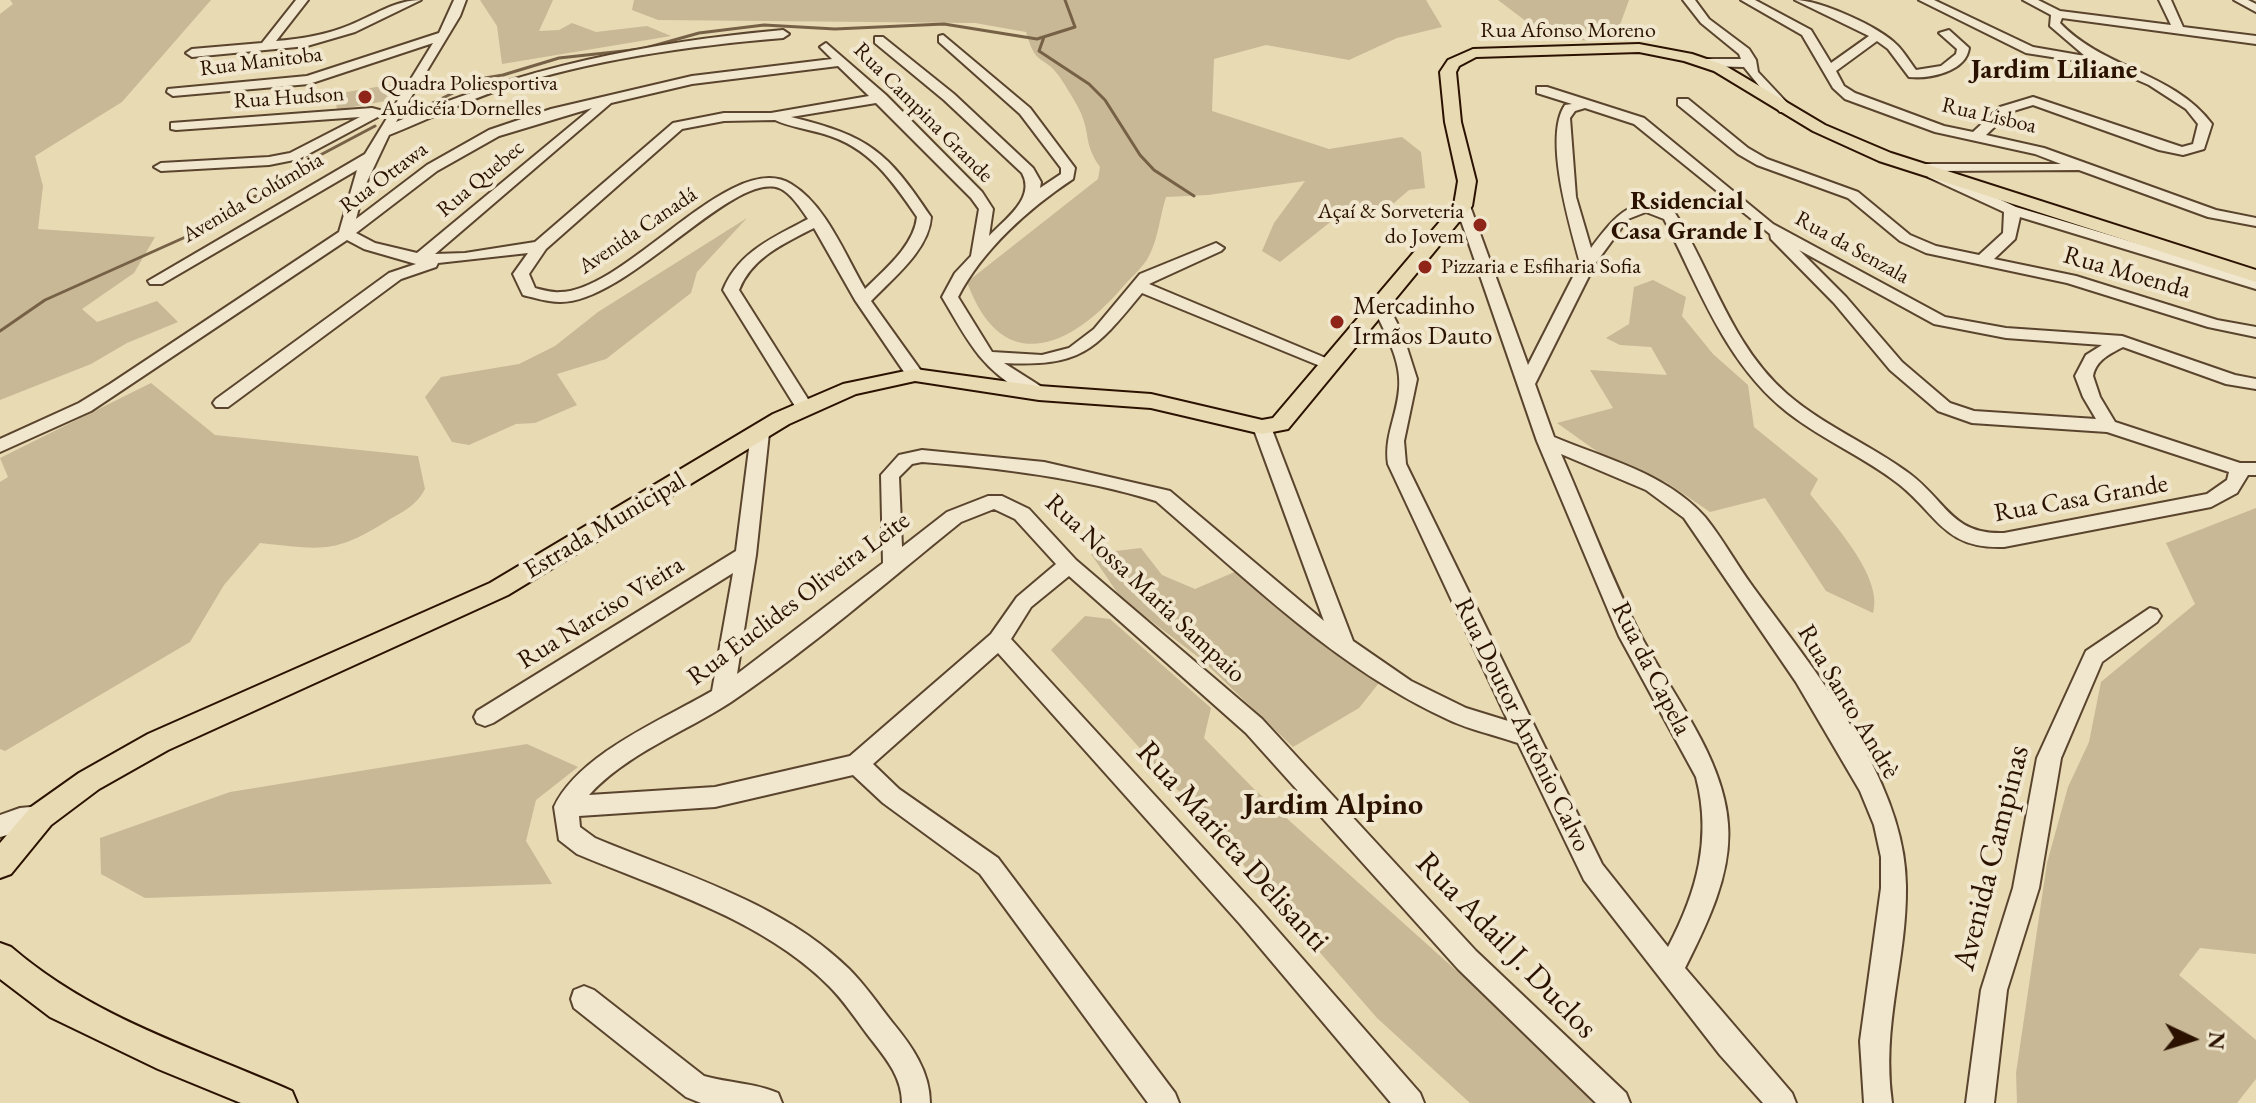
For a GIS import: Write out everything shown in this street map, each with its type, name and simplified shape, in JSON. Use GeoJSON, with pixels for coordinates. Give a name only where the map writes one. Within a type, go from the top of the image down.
{"type":"FeatureCollection","features":[{"type":"Feature","properties":{"kind":"main road","name":"Rua Afonso Moreno"},"geometry":{"type":"LineString","coordinates":[[1463,206],[1467,181],[1453,122],[1448,72],[1461,57],[1499,49],[1639,48],[1707,63],[1744,81],[1785,109],[1838,138],[1917,168],[1963,176],[2256,276]]}},
{"type":"Feature","properties":{"kind":"main road"},"geometry":{"type":"LineString","coordinates":[[1262,427],[1280,424],[1463,206]]}},
{"type":"Feature","properties":{"kind":"main road","name":"Estrada Municipal"},"geometry":{"type":"LineString","coordinates":[[0,865],[41,816],[89,781],[158,742],[499,589],[804,407],[850,389],[915,375],[1039,393],[1151,401],[1262,427]]}},
{"type":"Feature","properties":{"kind":"main road"},"geometry":{"type":"LineString","coordinates":[[0,958],[32,986],[140,1045],[280,1103]]}},
{"type":"Feature","properties":{"kind":"street"},"geometry":{"type":"LineString","coordinates":[[265,47],[302,0]]}},
{"type":"Feature","properties":{"kind":"street"},"geometry":{"type":"LineString","coordinates":[[376,19],[383,0]]}},
{"type":"Feature","properties":{"kind":"street"},"geometry":{"type":"LineString","coordinates":[[192,53],[265,47],[326,37],[376,19],[415,0]]}},
{"type":"Feature","properties":{"kind":"street"},"geometry":{"type":"LineString","coordinates":[[460,0],[444,35],[372,156],[354,197],[346,234],[366,246],[413,259],[438,261],[540,246]]}},
{"type":"Feature","properties":{"kind":"street","name":"Rua Afonso Moreno"},"geometry":{"type":"LineString","coordinates":[[1689,0],[1705,21],[1741,47],[1750,60],[1752,73],[1785,109]]}},
{"type":"Feature","properties":{"kind":"street","name":"Rua Lisboa"},"geometry":{"type":"LineString","coordinates":[[1747,0],[1807,33],[1831,69],[1839,88],[1850,96],[1975,139],[2054,162]]}},
{"type":"Feature","properties":{"kind":"street"},"geometry":{"type":"LineString","coordinates":[[1801,0],[1877,35],[1898,53],[1906,69],[1915,74],[1945,69],[1962,55],[1963,48],[1945,33]]}},
{"type":"Feature","properties":{"kind":"street"},"geometry":{"type":"LineString","coordinates":[[1925,0],[2030,50],[2112,64]]}},
{"type":"Feature","properties":{"kind":"street"},"geometry":{"type":"LineString","coordinates":[[2029,0],[2056,17],[2218,42],[2256,40]]}},
{"type":"Feature","properties":{"kind":"street"},"geometry":{"type":"LineString","coordinates":[[2165,0],[2179,31]]}},
{"type":"Feature","properties":{"kind":"street"},"geometry":{"type":"LineString","coordinates":[[2240,0],[2256,9]]}},
{"type":"Feature","properties":{"kind":"street"},"geometry":{"type":"LineString","coordinates":[[2088,5],[2092,13],[2104,21]]}},
{"type":"Feature","properties":{"kind":"street"},"geometry":{"type":"LineString","coordinates":[[1975,139],[1996,114],[2010,104],[2026,100],[2045,103],[2164,147],[2183,151],[2199,146],[2205,124],[2191,108],[2158,86],[2112,64],[2062,33],[2056,17]]}},
{"type":"Feature","properties":{"kind":"street"},"geometry":{"type":"LineString","coordinates":[[2056,17],[2256,40]]}},
{"type":"Feature","properties":{"kind":"street"},"geometry":{"type":"LineString","coordinates":[[385,132],[495,87],[553,70],[672,47],[783,34]]}},
{"type":"Feature","properties":{"kind":"street","name":"Rua Manitoba"},"geometry":{"type":"LineString","coordinates":[[173,92],[309,80],[444,35]]}},
{"type":"Feature","properties":{"kind":"street"},"geometry":{"type":"LineString","coordinates":[[1831,69],[1877,35]]}},
{"type":"Feature","properties":{"kind":"street"},"geometry":{"type":"LineString","coordinates":[[943,39],[1025,111],[1068,168],[1068,176],[1031,200],[955,283],[950,297],[986,357],[1010,377],[1039,393]]}},
{"type":"Feature","properties":{"kind":"street"},"geometry":{"type":"LineString","coordinates":[[879,40],[949,97],[1028,171],[1034,182],[1031,200]]}},
{"type":"Feature","properties":{"kind":"street","name":"Rua Campina Grande"},"geometry":{"type":"LineString","coordinates":[[826,47],[977,195],[986,209],[978,259]]}},
{"type":"Feature","properties":{"kind":"street"},"geometry":{"type":"LineString","coordinates":[[1707,63],[1739,65],[1750,60]]}},
{"type":"Feature","properties":{"kind":"street","name":"Rua Ottawa"},"geometry":{"type":"LineString","coordinates":[[0,446],[85,407],[346,234],[432,168],[469,146],[525,122],[692,80],[841,62]]}},
{"type":"Feature","properties":{"kind":"street","name":"Rua da Senzala"},"geometry":{"type":"LineString","coordinates":[[1542,90],[1639,121],[1768,227],[1940,321],[2006,333],[2122,341],[2232,380],[2256,384]]}},
{"type":"Feature","properties":{"kind":"street","name":"Avenida Canadá"},"geometry":{"type":"LineString","coordinates":[[881,98],[771,117],[724,117],[678,126],[540,246],[525,265],[523,284],[540,297],[580,295],[599,286],[736,191],[760,180],[773,180],[787,187],[816,221],[863,300],[915,375]]}},
{"type":"Feature","properties":{"kind":"street","name":"Rua Quebec"},"geometry":{"type":"LineString","coordinates":[[222,403],[395,276],[608,100]]}},
{"type":"Feature","properties":{"kind":"street","name":"Rua Moenda"},"geometry":{"type":"LineString","coordinates":[[1683,102],[1743,151],[1762,162],[1853,195],[1915,243],[1943,254],[1984,259],[2129,295],[2230,329],[2256,332]]}},
{"type":"Feature","properties":{"kind":"street","name":"Rua Hudson"},"geometry":{"type":"LineString","coordinates":[[176,126],[380,112],[402,103]]}},
{"type":"Feature","properties":{"kind":"street"},"geometry":{"type":"LineString","coordinates":[[1586,104],[1570,108],[1563,118],[1571,205],[1588,263]]}},
{"type":"Feature","properties":{"kind":"street"},"geometry":{"type":"LineString","coordinates":[[161,167],[269,161],[294,156],[380,112]]}},
{"type":"Feature","properties":{"kind":"street"},"geometry":{"type":"LineString","coordinates":[[771,117],[847,135],[868,146],[924,217],[925,225],[916,241],[863,300]]}},
{"type":"Feature","properties":{"kind":"street","name":"Avenida Colúmbia"},"geometry":{"type":"LineString","coordinates":[[156,281],[372,156]]}},
{"type":"Feature","properties":{"kind":"street"},"geometry":{"type":"LineString","coordinates":[[1963,176],[2054,162],[2094,169],[2213,214],[2256,222]]}},
{"type":"Feature","properties":{"kind":"street","name":"Rua Afonso Moreno"},"geometry":{"type":"LineString","coordinates":[[1917,168],[2011,210],[2256,284]]}},
{"type":"Feature","properties":{"kind":"street","name":"Rua da Capela"},"geometry":{"type":"LineString","coordinates":[[1463,206],[1546,441],[1630,636],[1707,776],[1716,801],[1718,826],[1709,886],[1670,971]]}},
{"type":"Feature","properties":{"kind":"street","name":"Rua Casa Grande"},"geometry":{"type":"LineString","coordinates":[[1527,383],[1588,263],[1623,216],[1645,208],[1664,211],[1670,216],[1730,339],[1764,381],[1809,420],[1902,477],[1921,493],[1948,526],[1970,538],[1985,543],[2020,538],[2211,500],[2232,488],[2247,469]]}},
{"type":"Feature","properties":{"kind":"street"},"geometry":{"type":"LineString","coordinates":[[1984,259],[2008,241],[2013,233],[2011,210]]}},
{"type":"Feature","properties":{"kind":"street"},"geometry":{"type":"LineString","coordinates":[[804,407],[731,290],[734,278],[744,267],[816,221]]}},
{"type":"Feature","properties":{"kind":"street"},"geometry":{"type":"LineString","coordinates":[[1768,227],[1840,300],[1896,366],[1944,407],[1972,417],[2109,426],[2247,469]]}},
{"type":"Feature","properties":{"kind":"street"},"geometry":{"type":"LineString","coordinates":[[778,243],[825,237]]}},
{"type":"Feature","properties":{"kind":"street"},"geometry":{"type":"LineString","coordinates":[[986,357],[1042,360],[1075,352],[1100,333],[1137,285],[1160,269],[1216,248]]}},
{"type":"Feature","properties":{"kind":"street","name":"Rua Quebec"},"geometry":{"type":"LineString","coordinates":[[395,276],[438,261]]}},
{"type":"Feature","properties":{"kind":"street"},"geometry":{"type":"LineString","coordinates":[[1137,285],[1331,364]]}},
{"type":"Feature","properties":{"kind":"street","name":"Rua Doutor Antônio Calvo"},"geometry":{"type":"LineString","coordinates":[[1380,305],[1402,356],[1408,390],[1394,435],[1397,464],[1524,735],[1593,872],[1670,971]]}},
{"type":"Feature","properties":{"kind":"street"},"geometry":{"type":"LineString","coordinates":[[2109,426],[2083,376],[2085,364],[2122,341]]}},
{"type":"Feature","properties":{"kind":"street"},"geometry":{"type":"LineString","coordinates":[[1262,427],[1343,643]]}},
{"type":"Feature","properties":{"kind":"street"},"geometry":{"type":"LineString","coordinates":[[722,696],[746,555],[760,433]]}},
{"type":"Feature","properties":{"kind":"street","name":"Rua Santo Andrè"},"geometry":{"type":"LineString","coordinates":[[1546,441],[1656,489],[1684,506],[1766,620],[1857,761],[1886,826],[1892,854],[1889,946],[1872,1048],[1878,1103]]}},
{"type":"Feature","properties":{"kind":"street"},"geometry":{"type":"LineString","coordinates":[[893,565],[890,475],[893,468],[906,459],[922,456],[1057,468],[1163,496],[1311,623],[1430,702],[1524,735]]}},
{"type":"Feature","properties":{"kind":"street","name":"Rua Nossa Maria Sampaio"},"geometry":{"type":"LineString","coordinates":[[995,501],[1022,514],[1069,565],[1254,726]]}},
{"type":"Feature","properties":{"kind":"street","name":"Rua Euclides Oliveira Leite"},"geometry":{"type":"LineString","coordinates":[[566,807],[601,768],[722,696],[954,517],[995,501]]}},
{"type":"Feature","properties":{"kind":"street","name":"Rua Narciso Vieira"},"geometry":{"type":"LineString","coordinates":[[485,717],[746,555]]}},
{"type":"Feature","properties":{"kind":"street"},"geometry":{"type":"LineString","coordinates":[[916,1103],[916,1089],[897,1051],[833,972],[804,949],[715,900],[586,846],[568,832],[566,807],[715,797],[857,764],[999,640],[1024,602],[1069,565]]}},
{"type":"Feature","properties":{"kind":"street","name":"Avenida Campinas"},"geometry":{"type":"LineString","coordinates":[[1980,1103],[1994,990],[2026,888],[2049,758],[2094,657],[2150,616]]}},
{"type":"Feature","properties":{"kind":"street","name":"Rua Marieta Delisanti"},"geometry":{"type":"LineString","coordinates":[[999,640],[1266,935],[1410,1103]]}},
{"type":"Feature","properties":{"kind":"street","name":"Rua Adail J. Duclos"},"geometry":{"type":"LineString","coordinates":[[1254,726],[1467,960],[1616,1103]]}},
{"type":"Feature","properties":{"kind":"street"},"geometry":{"type":"LineString","coordinates":[[857,764],[891,796],[989,866],[1165,1103]]}},
{"type":"Feature","properties":{"kind":"street"},"geometry":{"type":"LineString","coordinates":[[0,826],[20,818],[41,816]]}},
{"type":"Feature","properties":{"kind":"street"},"geometry":{"type":"LineString","coordinates":[[1670,971],[1782,1103]]}},
{"type":"Feature","properties":{"kind":"street"},"geometry":{"type":"LineString","coordinates":[[584,999],[696,1087],[726,1097],[768,1103]]}},
{"type":"Feature","properties":{"kind":"shaded area"},"geometry":{"type":"Polygon","coordinates":[[[10,0],[211,0],[122,102],[35,156],[43,186],[38,229],[155,237],[134,273],[82,309],[97,322],[157,301],[178,322],[127,343],[91,364],[0,400],[0,14],[13,4],[10,0]]]}},
{"type":"Feature","properties":{"kind":"shaded area"},"geometry":{"type":"Polygon","coordinates":[[[480,0],[553,0],[539,31],[559,30],[572,23],[596,32],[647,26],[671,36],[502,64],[497,26],[480,0]]]}},
{"type":"Feature","properties":{"kind":"shaded area"},"geometry":{"type":"Polygon","coordinates":[[[634,0],[1426,0],[1442,27],[1397,38],[1349,60],[1266,45],[1214,59],[1212,111],[1329,149],[1402,137],[1421,152],[1425,188],[1409,190],[1387,209],[1353,204],[1280,262],[1262,251],[1274,223],[1305,181],[1208,195],[1166,197],[1149,256],[1101,310],[1058,338],[1037,344],[1017,342],[998,331],[981,312],[967,282],[1098,179],[1100,167],[1091,151],[1077,105],[1059,76],[1033,51],[1026,32],[975,23],[658,20],[632,10],[634,0]]]}},
{"type":"Feature","properties":{"kind":"shaded area"},"geometry":{"type":"Polygon","coordinates":[[[1498,0],[1629,0],[1617,33],[1596,41],[1548,38],[1498,0]]]}},
{"type":"Feature","properties":{"kind":"shaded area","name":"Quadra Poliesportiva Audicéia Dornelles"},"geometry":{"type":"Polygon","coordinates":[[[394,84],[396,99],[337,110],[335,94],[394,84]]]}},
{"type":"Feature","properties":{"kind":"shaded area"},"geometry":{"type":"Polygon","coordinates":[[[747,218],[697,272],[691,293],[606,359],[557,374],[577,405],[535,423],[516,424],[469,445],[452,442],[425,397],[441,377],[519,364],[555,346],[598,312],[747,218]]]}},
{"type":"Feature","properties":{"kind":"shaded area"},"geometry":{"type":"Polygon","coordinates":[[[1653,280],[1686,297],[1682,316],[1713,354],[1748,385],[1754,427],[1818,479],[1810,494],[1843,534],[1864,567],[1871,583],[1873,613],[1826,591],[1765,498],[1710,512],[1666,482],[1609,460],[1557,423],[1613,408],[1590,370],[1667,375],[1651,347],[1620,345],[1606,338],[1629,324],[1634,287],[1653,280]]]}},
{"type":"Feature","properties":{"kind":"shaded area"},"geometry":{"type":"Polygon","coordinates":[[[151,383],[215,435],[418,456],[425,489],[406,509],[373,530],[342,544],[315,548],[260,543],[224,585],[190,642],[5,751],[0,749],[0,482],[8,477],[0,458],[151,383]]]}},
{"type":"Feature","properties":{"kind":"shaded area"},"geometry":{"type":"Polygon","coordinates":[[[2256,508],[2256,954],[2200,948],[2179,975],[2256,1040],[2256,1079],[2237,1103],[2017,1103],[2016,1073],[2047,863],[2068,787],[2089,742],[2101,682],[2195,604],[2166,543],[2256,508]]]}},
{"type":"Feature","properties":{"kind":"shaded area"},"geometry":{"type":"Polygon","coordinates":[[[1141,548],[1162,575],[1195,589],[1237,571],[1379,683],[1359,708],[1293,747],[1202,660],[1121,598],[1091,554],[1141,548]]]}},
{"type":"Feature","properties":{"kind":"shaded area"},"geometry":{"type":"Polygon","coordinates":[[[1085,616],[1110,619],[1211,708],[1204,738],[1254,789],[1604,1103],[1470,1103],[1377,1018],[1051,650],[1085,616]]]}},
{"type":"Feature","properties":{"kind":"shaded area"},"geometry":{"type":"Polygon","coordinates":[[[527,744],[578,767],[536,800],[526,841],[552,884],[145,898],[101,874],[100,838],[230,792],[527,744]]]}},
{"type":"Feature","properties":{"kind":"waterway"},"geometry":{"type":"LineString","coordinates":[[412,113],[453,93],[461,82],[503,75],[559,58],[642,49],[699,33],[764,25],[835,29],[944,24],[1037,39],[1075,27],[1065,0]]}},
{"type":"Feature","properties":{"kind":"waterway"},"geometry":{"type":"LineString","coordinates":[[1044,37],[1039,51],[1089,84],[1105,100],[1140,155],[1154,170],[1194,196]]}},
{"type":"Feature","properties":{"kind":"waterway"},"geometry":{"type":"LineString","coordinates":[[0,331],[45,300],[219,222],[292,170],[375,126]]}},
{"type":"Feature","properties":{"kind":"place","name":"Quadra Poliesportiva Audicéia Dornelles"},"geometry":{"type":"Point","coordinates":[365,97]}},
{"type":"Feature","properties":{"kind":"place","name":"Açaí & Sorveteria do Jovem"},"geometry":{"type":"Point","coordinates":[1480,225]}},
{"type":"Feature","properties":{"kind":"place","name":"Pizzaria e Esfiharia Sofia"},"geometry":{"type":"Point","coordinates":[1425,267]}},
{"type":"Feature","properties":{"kind":"place","name":"Mercadinho Irmãos Dauto"},"geometry":{"type":"Point","coordinates":[1337,322]}},
{"type":"Feature","properties":{"kind":"district","name":"Jardim Liliane"},"geometry":{"type":"Point","coordinates":[2054,70]}},
{"type":"Feature","properties":{"kind":"district","name":"Rsidencial Casa Grande I"},"geometry":{"type":"Point","coordinates":[1687,217]}},
{"type":"Feature","properties":{"kind":"district","name":"Jardim Alpino"},"geometry":{"type":"Point","coordinates":[1333,806]}}]}
